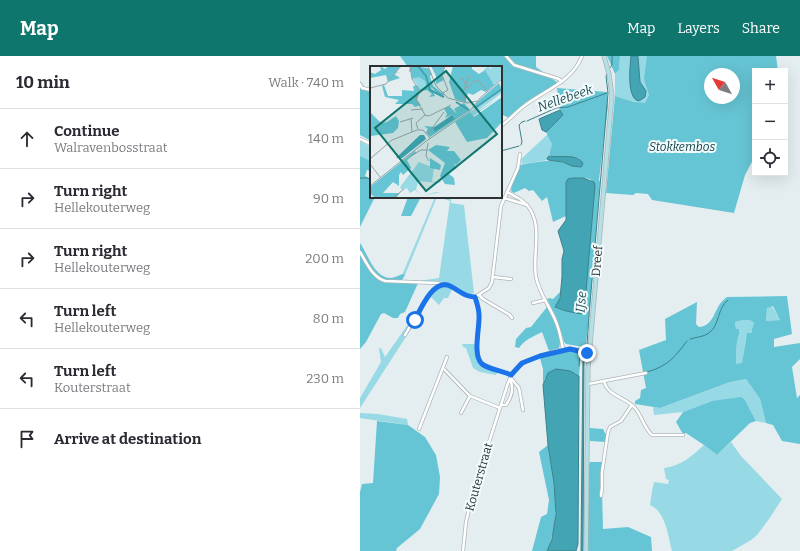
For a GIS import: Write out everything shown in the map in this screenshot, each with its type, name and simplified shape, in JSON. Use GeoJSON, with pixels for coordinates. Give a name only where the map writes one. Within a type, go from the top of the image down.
{"type":"FeatureCollection","features":[{"type":"Feature","properties":{"kind":"main road","name":"Dreef"},"geometry":{"type":"LineString","coordinates":[[586,551],[587,384],[585,353],[611,107],[611,88],[608,67],[604,56]]}},
{"type":"Feature","properties":{"kind":"street"},"geometry":{"type":"LineString","coordinates":[[506,56],[507,59],[514,65],[559,79],[562,82]]}},
{"type":"Feature","properties":{"kind":"street"},"geometry":{"type":"LineString","coordinates":[[502,125],[525,105],[562,82],[574,72],[582,56]]}},
{"type":"Feature","properties":{"kind":"street"},"geometry":{"type":"LineString","coordinates":[[360,84],[362,88],[370,90]]}},
{"type":"Feature","properties":{"kind":"street"},"geometry":{"type":"LineString","coordinates":[[360,139],[370,144]]}},
{"type":"Feature","properties":{"kind":"street"},"geometry":{"type":"LineString","coordinates":[[360,252],[374,275],[379,279],[385,281],[434,282],[450,286],[467,296],[475,297],[479,295],[491,285],[502,198],[507,192],[518,168],[520,154]]}},
{"type":"Feature","properties":{"kind":"street"},"geometry":{"type":"LineString","coordinates":[[507,192],[520,199],[533,213],[536,223],[535,268],[538,284],[558,327],[563,349]]}},
{"type":"Feature","properties":{"kind":"street"},"geometry":{"type":"LineString","coordinates":[[502,198],[527,205]]}},
{"type":"Feature","properties":{"kind":"street"},"geometry":{"type":"LineString","coordinates":[[493,277],[511,278]]}},
{"type":"Feature","properties":{"kind":"street"},"geometry":{"type":"LineString","coordinates":[[405,335],[425,302],[440,284]]}},
{"type":"Feature","properties":{"kind":"street"},"geometry":{"type":"LineString","coordinates":[[479,295],[510,315],[512,318]]}},
{"type":"Feature","properties":{"kind":"street"},"geometry":{"type":"LineString","coordinates":[[475,297],[479,317],[477,345],[480,362],[511,377],[519,388],[523,410]]}},
{"type":"Feature","properties":{"kind":"street"},"geometry":{"type":"LineString","coordinates":[[533,303],[545,300]]}},
{"type":"Feature","properties":{"kind":"street","name":"Kouterstraat"},"geometry":{"type":"LineString","coordinates":[[463,551],[469,505],[500,406],[511,377],[518,367],[528,360],[563,349],[570,349],[585,353]]}},
{"type":"Feature","properties":{"kind":"street"},"geometry":{"type":"LineString","coordinates":[[419,429],[447,357]]}},
{"type":"Feature","properties":{"kind":"street"},"geometry":{"type":"LineString","coordinates":[[443,368],[470,396],[500,406]]}},
{"type":"Feature","properties":{"kind":"street"},"geometry":{"type":"LineString","coordinates":[[587,384],[646,373]]}},
{"type":"Feature","properties":{"kind":"street","name":"Kouterstraat"},"geometry":{"type":"LineString","coordinates":[[500,406],[506,404],[511,394],[511,377]]}},
{"type":"Feature","properties":{"kind":"street"},"geometry":{"type":"LineString","coordinates":[[604,381],[611,392],[635,408],[652,435],[683,435]]}},
{"type":"Feature","properties":{"kind":"street"},"geometry":{"type":"LineString","coordinates":[[461,413],[470,396]]}},
{"type":"Feature","properties":{"kind":"street"},"geometry":{"type":"LineString","coordinates":[[601,496],[602,472],[608,432],[610,427],[621,421],[632,405]]}},
{"type":"Feature","properties":{"kind":"shaded area"},"geometry":{"type":"Polygon","coordinates":[[[620,56],[631,56],[630,83],[632,95],[645,97],[646,91],[640,82],[638,56],[647,56],[649,95],[645,104],[615,96],[615,74],[619,70],[620,56]]]}},
{"type":"Feature","properties":{"kind":"shaded area"},"geometry":{"type":"Polygon","coordinates":[[[548,134],[552,144],[550,156],[547,159],[548,160],[522,164],[521,159],[548,134]]]}},
{"type":"Feature","properties":{"kind":"shaded area"},"geometry":{"type":"Polygon","coordinates":[[[360,141],[370,146],[370,161],[360,156],[360,141]]]}},
{"type":"Feature","properties":{"kind":"shaded area"},"geometry":{"type":"Polygon","coordinates":[[[435,198],[437,198],[405,275],[400,280],[435,198]]]}},
{"type":"Feature","properties":{"kind":"shaded area"},"geometry":{"type":"Polygon","coordinates":[[[441,198],[451,199],[451,203],[464,205],[474,293],[471,294],[466,294],[454,286],[446,283],[437,281],[419,281],[439,278],[450,201],[441,198]]]}},
{"type":"Feature","properties":{"kind":"shaded area"},"geometry":{"type":"Polygon","coordinates":[[[443,286],[452,289],[448,298],[444,298],[439,305],[431,297],[438,288],[443,286]]]}},
{"type":"Feature","properties":{"kind":"shaded area"},"geometry":{"type":"Polygon","coordinates":[[[772,306],[780,320],[766,321],[767,307],[772,306]]]}},
{"type":"Feature","properties":{"kind":"shaded area"},"geometry":{"type":"Polygon","coordinates":[[[418,310],[422,312],[360,408],[360,398],[381,362],[379,349],[381,348],[385,357],[418,310]]]}},
{"type":"Feature","properties":{"kind":"shaded area"},"geometry":{"type":"Polygon","coordinates":[[[750,320],[754,323],[752,333],[746,337],[742,364],[736,364],[739,329],[736,329],[735,322],[750,320]]]}},
{"type":"Feature","properties":{"kind":"shaded area"},"geometry":{"type":"Polygon","coordinates":[[[462,344],[475,344],[476,356],[480,363],[498,371],[496,375],[480,372],[473,368],[466,348],[463,347],[462,344]]]}},
{"type":"Feature","properties":{"kind":"shaded area"},"geometry":{"type":"Polygon","coordinates":[[[746,379],[760,399],[766,423],[756,421],[745,400],[712,401],[683,412],[654,415],[653,407],[660,408],[730,382],[746,379]]]}},
{"type":"Feature","properties":{"kind":"shaded area"},"geometry":{"type":"Polygon","coordinates":[[[360,413],[378,414],[407,419],[408,425],[360,418],[360,413]]]}},
{"type":"Feature","properties":{"kind":"shaded area"},"geometry":{"type":"Polygon","coordinates":[[[731,442],[741,456],[782,499],[757,535],[732,551],[672,551],[666,525],[660,513],[650,505],[654,482],[668,484],[669,480],[666,479],[664,468],[681,463],[691,457],[704,445],[717,455],[731,442]]]}},
{"type":"Feature","properties":{"kind":"green space"},"geometry":{"type":"Polygon","coordinates":[[[400,56],[536,56],[536,67],[558,83],[532,99],[509,118],[502,114],[502,66],[407,66],[400,56]]]}},
{"type":"Feature","properties":{"kind":"green space"},"geometry":{"type":"Polygon","coordinates":[[[607,56],[620,56],[619,70],[615,74],[607,56]]]}},
{"type":"Feature","properties":{"kind":"green space","name":"Stokkembos"},"geometry":{"type":"Polygon","coordinates":[[[647,56],[776,56],[778,68],[752,68],[752,162],[745,175],[734,213],[652,200],[648,194],[636,193],[633,195],[606,193],[615,96],[634,102],[645,103],[649,95],[644,79],[647,56]]]}},
{"type":"Feature","properties":{"kind":"green space"},"geometry":{"type":"Polygon","coordinates":[[[360,81],[365,88],[370,90],[370,140],[360,135],[360,81]]]}},
{"type":"Feature","properties":{"kind":"green space"},"geometry":{"type":"Polygon","coordinates":[[[557,88],[607,92],[608,106],[599,180],[589,319],[586,344],[584,347],[566,344],[564,342],[556,317],[547,299],[553,299],[561,291],[559,300],[555,307],[581,314],[584,310],[594,183],[590,179],[583,178],[566,201],[566,216],[553,222],[547,197],[542,201],[533,190],[529,191],[525,188],[514,193],[511,191],[512,184],[520,165],[552,161],[581,167],[579,158],[556,157],[549,155],[552,144],[546,132],[563,115],[560,110],[557,88]]]}},
{"type":"Feature","properties":{"kind":"green space"},"geometry":{"type":"Polygon","coordinates":[[[360,156],[370,161],[370,171],[367,170],[365,176],[370,178],[370,198],[382,198],[374,199],[360,227],[360,156]]]}},
{"type":"Feature","properties":{"kind":"green space"},"geometry":{"type":"Polygon","coordinates":[[[408,198],[420,198],[411,216],[401,216],[408,198]]]}},
{"type":"Feature","properties":{"kind":"green space"},"geometry":{"type":"Polygon","coordinates":[[[360,243],[372,265],[380,274],[385,277],[394,278],[403,274],[405,275],[402,280],[419,281],[405,312],[400,314],[398,318],[393,318],[384,313],[381,314],[366,342],[360,349],[360,254],[373,274],[385,282],[377,276],[360,253],[360,243]]]}},
{"type":"Feature","properties":{"kind":"green space"},"geometry":{"type":"Polygon","coordinates":[[[787,296],[792,334],[774,339],[774,347],[800,343],[800,359],[792,367],[797,398],[800,395],[800,444],[782,441],[773,425],[766,423],[760,399],[746,379],[730,382],[660,408],[635,404],[635,401],[640,398],[641,390],[646,388],[639,350],[666,340],[665,319],[697,302],[696,324],[699,327],[706,325],[709,323],[723,300],[727,297],[787,296]],[[773,306],[767,308],[766,321],[780,320],[773,306]],[[750,320],[735,322],[736,329],[739,329],[736,364],[742,363],[747,333],[752,333],[754,323],[750,320]]]}},
{"type":"Feature","properties":{"kind":"green space"},"geometry":{"type":"Polygon","coordinates":[[[547,307],[559,332],[559,348],[549,351],[542,332],[527,340],[519,348],[515,347],[516,339],[526,328],[531,327],[547,307]]]}},
{"type":"Feature","properties":{"kind":"green space"},"geometry":{"type":"Polygon","coordinates":[[[567,351],[574,351],[581,354],[579,376],[575,373],[545,378],[543,385],[543,369],[540,358],[567,351]]]}},
{"type":"Feature","properties":{"kind":"green space"},"geometry":{"type":"Polygon","coordinates":[[[741,397],[745,400],[756,421],[750,423],[717,455],[686,433],[683,434],[676,422],[683,412],[712,401],[741,397]]]}},
{"type":"Feature","properties":{"kind":"green space"},"geometry":{"type":"Polygon","coordinates":[[[377,421],[408,425],[425,437],[436,455],[440,477],[439,494],[420,529],[397,548],[396,551],[360,551],[360,492],[362,484],[373,483],[377,421]]]}},
{"type":"Feature","properties":{"kind":"green space"},"geometry":{"type":"Polygon","coordinates":[[[589,428],[603,429],[605,433],[607,433],[606,442],[590,441],[589,428]]]}},
{"type":"Feature","properties":{"kind":"green space"},"geometry":{"type":"Polygon","coordinates":[[[548,445],[555,498],[552,538],[547,551],[532,551],[541,517],[547,514],[549,500],[539,452],[548,445]]]}},
{"type":"Feature","properties":{"kind":"green space"},"geometry":{"type":"Polygon","coordinates":[[[590,462],[603,462],[603,529],[628,527],[651,537],[652,551],[588,551],[588,466],[590,462]]]}},
{"type":"Feature","properties":{"kind":"water"},"geometry":{"type":"Polygon","coordinates":[[[631,56],[638,56],[640,82],[646,91],[645,97],[639,101],[633,97],[631,92],[631,56]]]}},
{"type":"Feature","properties":{"kind":"water"},"geometry":{"type":"Polygon","coordinates":[[[560,110],[563,115],[546,132],[542,130],[539,119],[560,110]]]}},
{"type":"Feature","properties":{"kind":"water"},"geometry":{"type":"Polygon","coordinates":[[[549,156],[573,157],[577,158],[583,164],[581,167],[572,166],[563,162],[548,160],[547,158],[549,156]]]}},
{"type":"Feature","properties":{"kind":"water"},"geometry":{"type":"Polygon","coordinates":[[[583,178],[594,182],[595,186],[585,303],[583,313],[581,314],[555,307],[560,298],[562,259],[564,251],[558,231],[566,220],[566,182],[568,179],[583,178]]]}},
{"type":"Feature","properties":{"kind":"water"},"geometry":{"type":"Polygon","coordinates":[[[583,354],[583,551],[581,551],[583,354]]]}},
{"type":"Feature","properties":{"kind":"water"},"geometry":{"type":"Polygon","coordinates":[[[556,369],[570,371],[579,376],[578,544],[576,551],[547,551],[552,539],[556,514],[543,385],[548,373],[556,369]]]}},
{"type":"Feature","properties":{"kind":"waterway","name":"IJse"},"geometry":{"type":"LineString","coordinates":[[609,69],[612,65],[612,56]]}},
{"type":"Feature","properties":{"kind":"waterway","name":"IJse"},"geometry":{"type":"LineString","coordinates":[[584,350],[587,345],[608,93],[607,74]]}},
{"type":"Feature","properties":{"kind":"waterway","name":"Nellebeek"},"geometry":{"type":"LineString","coordinates":[[527,121],[556,108],[568,107],[607,93]]}},
{"type":"Feature","properties":{"kind":"waterway","name":"Nellebeek"},"geometry":{"type":"LineString","coordinates":[[521,145],[522,142],[519,125],[525,121]]}},
{"type":"Feature","properties":{"kind":"waterway","name":"Nellebeek"},"geometry":{"type":"LineString","coordinates":[[502,151],[519,146]]}},
{"type":"Feature","properties":{"kind":"waterway","name":"Nellebeek"},"geometry":{"type":"LineString","coordinates":[[360,178],[368,178],[370,180]]}},
{"type":"Feature","properties":{"kind":"waterway"},"geometry":{"type":"LineString","coordinates":[[690,339],[705,335],[713,330],[722,307],[728,300]]}},
{"type":"Feature","properties":{"kind":"waterway"},"geometry":{"type":"LineString","coordinates":[[647,372],[654,370],[670,361],[687,341]]}},
{"type":"Feature","properties":{"kind":"waterway"},"geometry":{"type":"LineString","coordinates":[[579,366],[580,353]]}},
{"type":"Feature","properties":{"kind":"route"},"geometry":{"type":"LineString","coordinates":[[415,320],[436,287],[440,284],[446,284],[467,296],[475,297],[479,317],[477,332],[478,357],[480,362],[484,365],[511,375],[522,363],[563,349],[587,353]]}}]}
